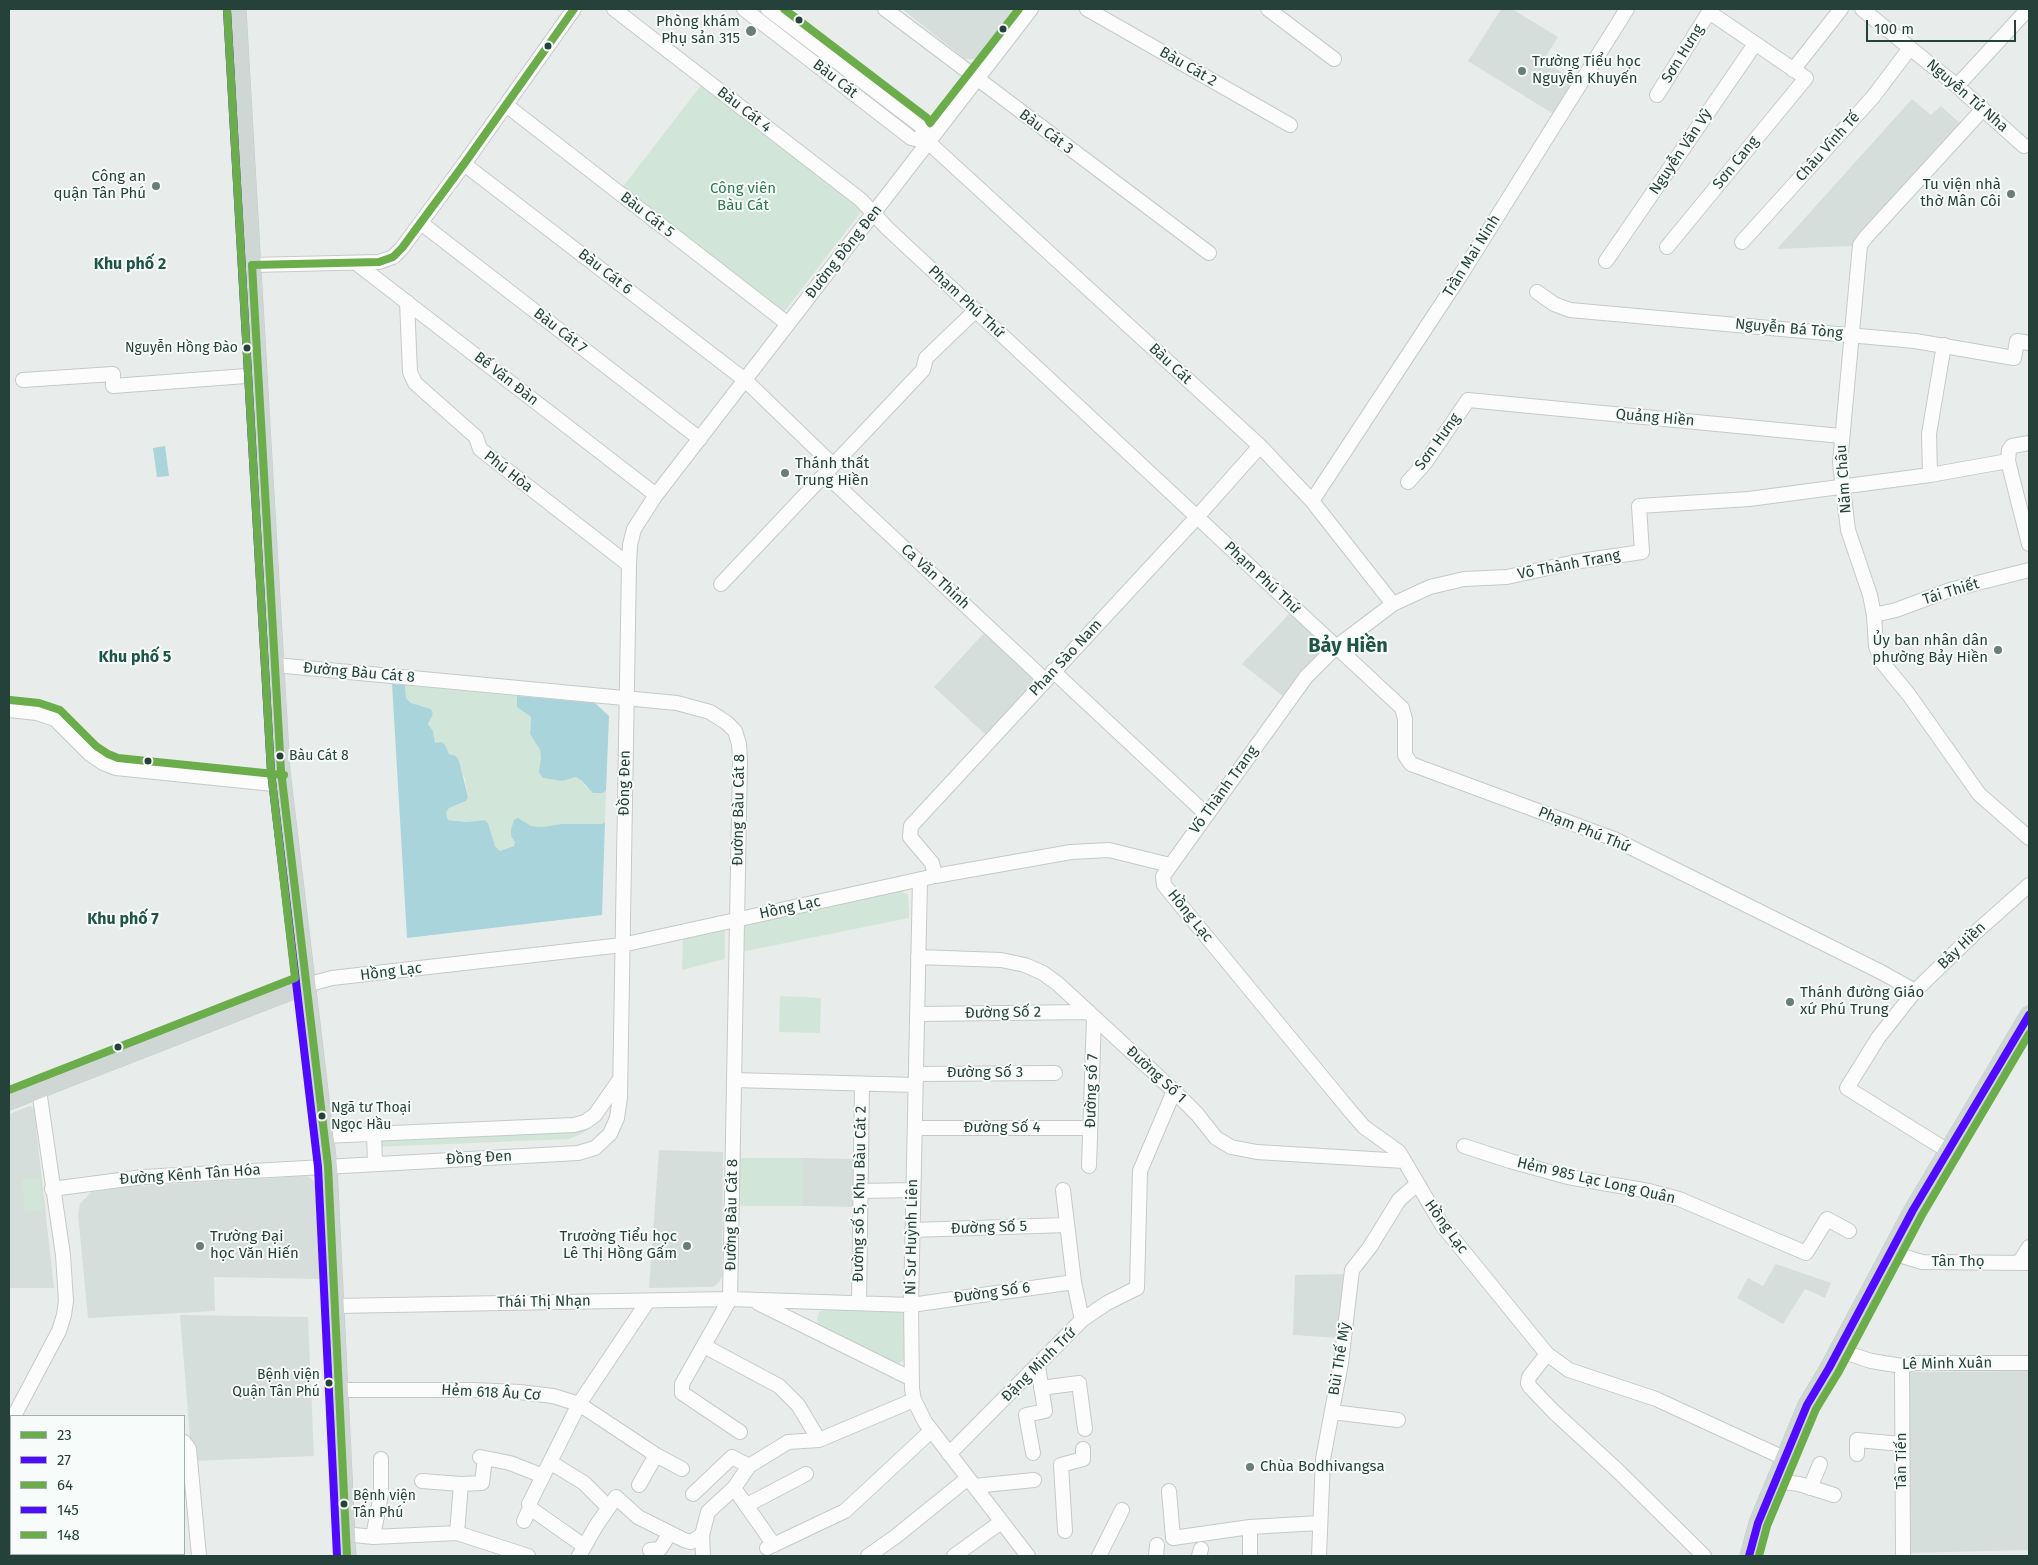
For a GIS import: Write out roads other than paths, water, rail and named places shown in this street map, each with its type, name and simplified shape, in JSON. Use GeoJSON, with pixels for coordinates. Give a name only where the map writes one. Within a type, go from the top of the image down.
{"type":"FeatureCollection","features":[{"type":"Feature","properties":{"kind":"main road"},"geometry":{"type":"LineString","coordinates":[[237,9],[283,785],[328,1166],[347,1556]]}},
{"type":"Feature","properties":{"kind":"main road"},"geometry":{"type":"LineString","coordinates":[[9,1101],[306,985]]}},
{"type":"Feature","properties":{"kind":"main road"},"geometry":{"type":"LineString","coordinates":[[1749,1556],[1758,1523],[1807,1405],[1889,1252],[2029,1016]]}},
{"type":"Feature","properties":{"kind":"street"},"geometry":{"type":"LineString","coordinates":[[252,265],[379,262],[389,259],[399,252],[464,164],[573,9]]}},
{"type":"Feature","properties":{"kind":"street","name":"Bàu Cát 4"},"geometry":{"type":"LineString","coordinates":[[614,9],[853,194],[874,213]]}},
{"type":"Feature","properties":{"kind":"street","name":"Bàu Cát"},"geometry":{"type":"LineString","coordinates":[[744,9],[911,138],[928,142]]}},
{"type":"Feature","properties":{"kind":"street","name":"Bàu Cát"},"geometry":{"type":"LineString","coordinates":[[768,9],[920,126],[928,142],[1260,446],[1312,501],[1393,604]]}},
{"type":"Feature","properties":{"kind":"street","name":"Bàu Cát 3"},"geometry":{"type":"LineString","coordinates":[[885,9],[1208,253]]}},
{"type":"Feature","properties":{"kind":"street","name":"Đường Đồng Đen"},"geometry":{"type":"LineString","coordinates":[[656,495],[1031,9]]}},
{"type":"Feature","properties":{"kind":"street","name":"Bàu Cát 2"},"geometry":{"type":"LineString","coordinates":[[1087,9],[1290,124]]}},
{"type":"Feature","properties":{"kind":"street"},"geometry":{"type":"LineString","coordinates":[[1268,9],[1334,59]]}},
{"type":"Feature","properties":{"kind":"street","name":"Trần Mai Ninh"},"geometry":{"type":"LineString","coordinates":[[1312,501],[1460,276],[1627,9]]}},
{"type":"Feature","properties":{"kind":"street"},"geometry":{"type":"LineString","coordinates":[[1755,44],[1793,70],[1841,9]]}},
{"type":"Feature","properties":{"kind":"street","name":"Nguyễn Tử Nha"},"geometry":{"type":"LineString","coordinates":[[1862,9],[1957,86],[2024,146]]}},
{"type":"Feature","properties":{"kind":"street"},"geometry":{"type":"LineString","coordinates":[[1957,86],[2028,9]]}},
{"type":"Feature","properties":{"kind":"street","name":"Sơn Hưng"},"geometry":{"type":"LineString","coordinates":[[1656,95],[1709,12],[1755,44]]}},
{"type":"Feature","properties":{"kind":"street"},"geometry":{"type":"LineString","coordinates":[[782,38],[791,26]]}},
{"type":"Feature","properties":{"kind":"street","name":"Nguyễn Văn Vỹ"},"geometry":{"type":"LineString","coordinates":[[1606,261],[1755,44]]}},
{"type":"Feature","properties":{"kind":"street","name":"Châu Vĩnh Tế"},"geometry":{"type":"LineString","coordinates":[[1742,242],[1873,96],[1910,48]]}},
{"type":"Feature","properties":{"kind":"street","name":"Sơn Cang"},"geometry":{"type":"LineString","coordinates":[[1667,247],[1806,78],[1793,70]]}},
{"type":"Feature","properties":{"kind":"street","name":"Bàu Cát 5"},"geometry":{"type":"LineString","coordinates":[[506,105],[788,324]]}},
{"type":"Feature","properties":{"kind":"street","name":"Năm Châu"},"geometry":{"type":"LineString","coordinates":[[1982,109],[1863,240],[1860,250],[1841,436],[1842,487],[1848,530],[1870,595],[1874,615],[1876,646],[1882,662],[1909,695],[1979,794],[2029,838]]}},
{"type":"Feature","properties":{"kind":"street","name":"Bàu Cát 6"},"geometry":{"type":"LineString","coordinates":[[464,164],[745,380],[829,469]]}},
{"type":"Feature","properties":{"kind":"street","name":"Phạm Phú Thứ"},"geometry":{"type":"LineString","coordinates":[[874,213],[1402,708],[1405,719],[1405,755],[1413,766],[1614,839],[1881,972],[1915,991]]}},
{"type":"Feature","properties":{"kind":"street","name":"Bàu Cát 7"},"geometry":{"type":"LineString","coordinates":[[421,223],[700,438]]}},
{"type":"Feature","properties":{"kind":"street","name":"Bế Văn Đàn"},"geometry":{"type":"LineString","coordinates":[[356,263],[656,495]]}},
{"type":"Feature","properties":{"kind":"street","name":"Nguyễn Bá Tòng"},"geometry":{"type":"LineString","coordinates":[[1537,292],[1554,304],[1570,310],[1944,345],[2014,358],[2017,341],[2029,343]]}},
{"type":"Feature","properties":{"kind":"street","name":"Phú Hòa"},"geometry":{"type":"LineString","coordinates":[[407,302],[410,372],[415,384],[476,437],[480,449],[629,565]]}},
{"type":"Feature","properties":{"kind":"street"},"geometry":{"type":"LineString","coordinates":[[720,584],[923,370],[926,358],[976,310]]}},
{"type":"Feature","properties":{"kind":"street"},"geometry":{"type":"LineString","coordinates":[[1930,474],[1929,434],[1944,345]]}},
{"type":"Feature","properties":{"kind":"street"},"geometry":{"type":"LineString","coordinates":[[23,380],[113,374],[114,386],[259,375]]}},
{"type":"Feature","properties":{"kind":"street","name":"Sơn Hưng"},"geometry":{"type":"LineString","coordinates":[[1408,482],[1425,463],[1468,400]]}},
{"type":"Feature","properties":{"kind":"street","name":"Quảng Hiền"},"geometry":{"type":"LineString","coordinates":[[1468,400],[1841,436]]}},
{"type":"Feature","properties":{"kind":"street"},"geometry":{"type":"LineString","coordinates":[[2029,442],[2012,446],[2009,450],[2008,461],[2029,544]]}},
{"type":"Feature","properties":{"kind":"street","name":"Phan Sào Nam"},"geometry":{"type":"LineString","coordinates":[[935,876],[932,863],[910,837],[911,827],[1197,517],[1260,446]]}},
{"type":"Feature","properties":{"kind":"street","name":"Võ Thành Trang"},"geometry":{"type":"LineString","coordinates":[[1170,865],[1295,691],[1319,663],[1336,647],[1393,604],[1430,586],[1464,579],[1507,577],[1580,561],[1642,552],[1639,506],[1749,499],[1842,487],[2008,461]]}},
{"type":"Feature","properties":{"kind":"street","name":"Ca Văn Thỉnh"},"geometry":{"type":"LineString","coordinates":[[829,469],[1049,676],[1206,814]]}},
{"type":"Feature","properties":{"kind":"street","name":"Đồng Đen"},"geometry":{"type":"LineString","coordinates":[[328,1166],[578,1153],[590,1150],[606,1139],[613,1129],[619,1109],[621,1079],[630,545],[634,529],[656,495]]}},
{"type":"Feature","properties":{"kind":"street","name":"Tái Thiết"},"geometry":{"type":"LineString","coordinates":[[1874,615],[1896,610],[1950,590],[2029,570]]}},
{"type":"Feature","properties":{"kind":"street","name":"Đường Bàu Cát 8"},"geometry":{"type":"LineString","coordinates":[[275,665],[677,703],[704,710],[727,723],[735,731],[739,744],[740,760],[730,1299]]}},
{"type":"Feature","properties":{"kind":"street"},"geometry":{"type":"LineString","coordinates":[[9,710],[32,712],[51,717],[63,726],[90,754],[116,768],[283,785]]}},
{"type":"Feature","properties":{"kind":"street","name":"Hồng Lạc"},"geometry":{"type":"LineString","coordinates":[[306,985],[332,978],[622,944],[935,876],[1045,855],[1090,850],[1125,853],[1170,865],[1163,876],[1164,885],[1362,1125],[1396,1148],[1414,1175],[1417,1184],[1442,1225],[1548,1354],[1569,1370],[1656,1399],[1784,1458]]}},
{"type":"Feature","properties":{"kind":"street","name":"Ni Sư Huỳnh Liên"},"geometry":{"type":"LineString","coordinates":[[920,880],[910,1378],[914,1400],[931,1431],[1001,1522],[1021,1553]]}},
{"type":"Feature","properties":{"kind":"street","name":"Bảy Hiền"},"geometry":{"type":"LineString","coordinates":[[1948,1151],[1848,1088],[1878,1038],[1915,991],[2029,885]]}},
{"type":"Feature","properties":{"kind":"street","name":"Đường Số 1"},"geometry":{"type":"LineString","coordinates":[[918,957],[1001,960],[1038,970],[1054,980],[1174,1091],[1197,1114],[1216,1138],[1235,1148],[1258,1152],[1404,1161]]}},
{"type":"Feature","properties":{"kind":"street","name":"Đường Số 2"},"geometry":{"type":"LineString","coordinates":[[917,1014],[1091,1015]]}},
{"type":"Feature","properties":{"kind":"street","name":"Đường số 7"},"geometry":{"type":"LineString","coordinates":[[1089,1166],[1091,1015]]}},
{"type":"Feature","properties":{"kind":"street","name":"Đường Số 3"},"geometry":{"type":"LineString","coordinates":[[734,1080],[862,1084],[1055,1073]]}},
{"type":"Feature","properties":{"kind":"street","name":"Đồng Đen"},"geometry":{"type":"LineString","coordinates":[[324,1136],[578,1124],[595,1115],[621,1079]]}},
{"type":"Feature","properties":{"kind":"street","name":"Đường số 5, Khu Bàu Cát 2"},"geometry":{"type":"LineString","coordinates":[[859,1303],[862,1084]]}},
{"type":"Feature","properties":{"kind":"street"},"geometry":{"type":"LineString","coordinates":[[15,1415],[59,1331],[66,1309],[66,1281],[63,1255],[39,1090]]}},
{"type":"Feature","properties":{"kind":"street","name":"Đặng Minh Trứ"},"geometry":{"type":"LineString","coordinates":[[949,1454],[1082,1320],[1108,1303],[1137,1288],[1140,1171],[1174,1091]]}},
{"type":"Feature","properties":{"kind":"street","name":"Đường Số 4"},"geometry":{"type":"LineString","coordinates":[[914,1128],[1090,1128]]}},
{"type":"Feature","properties":{"kind":"street"},"geometry":{"type":"LineString","coordinates":[[374,1134],[375,1163]]}},
{"type":"Feature","properties":{"kind":"street","name":"Hẻm 985 Lạc Long Quân"},"geometry":{"type":"LineString","coordinates":[[1464,1146],[1510,1161],[1568,1176],[1649,1191],[1679,1199],[1806,1253],[1827,1219],[1848,1231]]}},
{"type":"Feature","properties":{"kind":"street","name":"Đường Kênh Tân Hóa"},"geometry":{"type":"LineString","coordinates":[[52,1188],[136,1178],[328,1166]]}},
{"type":"Feature","properties":{"kind":"street","name":"Bùi Thế Mỹ"},"geometry":{"type":"LineString","coordinates":[[1319,1556],[1323,1459],[1341,1363],[1352,1270],[1370,1247],[1399,1200],[1417,1184]]}},
{"type":"Feature","properties":{"kind":"street"},"geometry":{"type":"LineString","coordinates":[[861,1191],[913,1190]]}},
{"type":"Feature","properties":{"kind":"street"},"geometry":{"type":"LineString","coordinates":[[1063,1190],[1074,1282],[1082,1320]]}},
{"type":"Feature","properties":{"kind":"street","name":"Đường Số 5"},"geometry":{"type":"LineString","coordinates":[[912,1230],[1067,1225]]}},
{"type":"Feature","properties":{"kind":"street"},"geometry":{"type":"LineString","coordinates":[[2024,1263],[2029,1247]]}},
{"type":"Feature","properties":{"kind":"street","name":"Tân Thọ"},"geometry":{"type":"LineString","coordinates":[[1889,1252],[1922,1262],[2024,1263]]}},
{"type":"Feature","properties":{"kind":"street","name":"Đường Số 6"},"geometry":{"type":"LineString","coordinates":[[911,1305],[1074,1282]]}},
{"type":"Feature","properties":{"kind":"street"},"geometry":{"type":"LineString","coordinates":[[730,1299],[682,1384],[682,1393],[740,1432]]}},
{"type":"Feature","properties":{"kind":"street","name":"Thái Thị Nhạn"},"geometry":{"type":"LineString","coordinates":[[335,1306],[730,1299],[911,1305]]}},
{"type":"Feature","properties":{"kind":"street","name":"Thái Thị Nhạn"},"geometry":{"type":"LineString","coordinates":[[753,1300],[910,1378]]}},
{"type":"Feature","properties":{"kind":"street"},"geometry":{"type":"LineString","coordinates":[[524,1521],[530,1508],[529,1504],[579,1404],[648,1301]]}},
{"type":"Feature","properties":{"kind":"street"},"geometry":{"type":"LineString","coordinates":[[704,1346],[779,1386],[798,1405],[819,1440]]}},
{"type":"Feature","properties":{"kind":"street","name":"Lê Minh Xuân"},"geometry":{"type":"LineString","coordinates":[[1838,1350],[1871,1361],[1902,1366],[1916,1363],[2029,1363]]}},
{"type":"Feature","properties":{"kind":"street"},"geometry":{"type":"LineString","coordinates":[[1548,1354],[1529,1378],[1528,1383],[1530,1387],[1704,1556]]}},
{"type":"Feature","properties":{"kind":"street"},"geometry":{"type":"LineString","coordinates":[[1033,1453],[1026,1416],[1045,1411],[1038,1366]]}},
{"type":"Feature","properties":{"kind":"street","name":"Tân Tiến"},"geometry":{"type":"LineString","coordinates":[[1902,1366],[1903,1556]]}},
{"type":"Feature","properties":{"kind":"street"},"geometry":{"type":"LineString","coordinates":[[1041,1388],[1079,1383],[1085,1429]]}},
{"type":"Feature","properties":{"kind":"street","name":"Hẻm 618 Âu Cơ"},"geometry":{"type":"LineString","coordinates":[[339,1390],[471,1390],[520,1392],[553,1396],[579,1404],[656,1455],[682,1469]]}},
{"type":"Feature","properties":{"kind":"street"},"geometry":{"type":"LineString","coordinates":[[703,1556],[702,1535],[708,1512],[734,1488],[749,1466],[788,1442],[819,1440],[914,1400]]}},
{"type":"Feature","properties":{"kind":"street"},"geometry":{"type":"LineString","coordinates":[[1332,1412],[1398,1420]]}},
{"type":"Feature","properties":{"kind":"street"},"geometry":{"type":"LineString","coordinates":[[734,1488],[747,1505],[771,1547],[845,1511],[931,1431]]}},
{"type":"Feature","properties":{"kind":"street"},"geometry":{"type":"LineString","coordinates":[[1857,1454],[1857,1440],[1902,1444]]}},
{"type":"Feature","properties":{"kind":"street"},"geometry":{"type":"LineString","coordinates":[[185,1443],[189,1449],[199,1556]]}},
{"type":"Feature","properties":{"kind":"street"},"geometry":{"type":"LineString","coordinates":[[1065,1531],[1061,1464],[1084,1459],[1083,1449]]}},
{"type":"Feature","properties":{"kind":"street"},"geometry":{"type":"LineString","coordinates":[[639,1485],[656,1455]]}},
{"type":"Feature","properties":{"kind":"street"},"geometry":{"type":"LineString","coordinates":[[422,1481],[461,1484],[482,1483],[482,1457],[510,1463],[543,1476]]}},
{"type":"Feature","properties":{"kind":"street"},"geometry":{"type":"LineString","coordinates":[[693,1494],[732,1457],[749,1466]]}},
{"type":"Feature","properties":{"kind":"street"},"geometry":{"type":"LineString","coordinates":[[372,1537],[381,1494],[381,1459]]}},
{"type":"Feature","properties":{"kind":"street"},"geometry":{"type":"LineString","coordinates":[[550,1462],[612,1502],[670,1533],[691,1542],[702,1535]]}},
{"type":"Feature","properties":{"kind":"street"},"geometry":{"type":"LineString","coordinates":[[1810,1488],[1820,1464]]}},
{"type":"Feature","properties":{"kind":"street"},"geometry":{"type":"LineString","coordinates":[[747,1505],[806,1474]]}},
{"type":"Feature","properties":{"kind":"street"},"geometry":{"type":"LineString","coordinates":[[868,1556],[971,1482],[1034,1480]]}},
{"type":"Feature","properties":{"kind":"street"},"geometry":{"type":"LineString","coordinates":[[1775,1480],[1834,1495]]}},
{"type":"Feature","properties":{"kind":"street"},"geometry":{"type":"LineString","coordinates":[[457,1533],[461,1484]]}},
{"type":"Feature","properties":{"kind":"street"},"geometry":{"type":"LineString","coordinates":[[1169,1490],[1173,1538],[1250,1527],[1319,1523]]}},
{"type":"Feature","properties":{"kind":"street"},"geometry":{"type":"LineString","coordinates":[[530,1508],[582,1551],[612,1502]]}},
{"type":"Feature","properties":{"kind":"street"},"geometry":{"type":"LineString","coordinates":[[1099,1556],[1122,1510]]}},
{"type":"Feature","properties":{"kind":"street"},"geometry":{"type":"LineString","coordinates":[[954,1556],[1001,1522]]}},
{"type":"Feature","properties":{"kind":"street"},"geometry":{"type":"LineString","coordinates":[[1250,1527],[1250,1556]]}},
{"type":"Feature","properties":{"kind":"street"},"geometry":{"type":"LineString","coordinates":[[345,1534],[372,1537],[457,1533],[528,1556]]}},
{"type":"Feature","properties":{"kind":"street"},"geometry":{"type":"LineString","coordinates":[[650,1550],[660,1549],[670,1533]]}},
{"type":"Feature","properties":{"kind":"water"},"geometry":{"type":"Polygon","coordinates":[[[165,446],[169,476],[157,477],[153,448],[165,446]]]}},
{"type":"Feature","properties":{"kind":"water"},"geometry":{"type":"Polygon","coordinates":[[[392,684],[405,685],[406,698],[411,703],[431,709],[433,714],[428,724],[433,731],[435,743],[442,742],[449,754],[456,756],[459,761],[468,797],[466,801],[449,808],[446,813],[448,820],[466,822],[485,820],[488,823],[495,846],[500,851],[514,846],[515,842],[511,836],[511,829],[514,820],[518,818],[531,826],[542,827],[562,824],[602,824],[605,822],[602,915],[407,938],[392,684]]]}},
{"type":"Feature","properties":{"kind":"water"},"geometry":{"type":"Polygon","coordinates":[[[517,696],[595,703],[609,716],[606,791],[593,793],[576,777],[562,781],[543,778],[539,772],[540,750],[530,734],[531,717],[517,707],[517,696]]]}},
{"type":"Feature","properties":{"kind":"place","name":"Phòng khám Phụ sản 315"},"geometry":{"type":"Point","coordinates":[751,31]}},
{"type":"Feature","properties":{"kind":"place","name":"Trường Tiểu học Nguyễn Khuyến"},"geometry":{"type":"Point","coordinates":[1522,71]}},
{"type":"Feature","properties":{"kind":"place","name":"Công an quận Tân Phú"},"geometry":{"type":"Point","coordinates":[156,186]}},
{"type":"Feature","properties":{"kind":"place","name":"Tu viện nhà thờ Mân Côi"},"geometry":{"type":"Point","coordinates":[2011,194]}},
{"type":"Feature","properties":{"kind":"place","name":"Nguyễn Hồng Đào"},"geometry":{"type":"Point","coordinates":[247,348]}},
{"type":"Feature","properties":{"kind":"place","name":"Thánh thất Trung Hiền"},"geometry":{"type":"Point","coordinates":[785,473]}},
{"type":"Feature","properties":{"kind":"place","name":"Ủy ban nhân dân phường Bảy Hiền"},"geometry":{"type":"Point","coordinates":[1998,650]}},
{"type":"Feature","properties":{"kind":"place","name":"Bàu Cát 8"},"geometry":{"type":"Point","coordinates":[280,756]}},
{"type":"Feature","properties":{"kind":"place","name":"Thánh đường Giáo xứ Phú Trung"},"geometry":{"type":"Point","coordinates":[1790,1002]}},
{"type":"Feature","properties":{"kind":"place","name":"Ngã tư Thoại Ngọc Hầu"},"geometry":{"type":"Point","coordinates":[322,1116]}},
{"type":"Feature","properties":{"kind":"place","name":"Trường Đại học Văn Hiến"},"geometry":{"type":"Point","coordinates":[200,1246]}},
{"type":"Feature","properties":{"kind":"place","name":"Trươờng Tiểu học Lê Thị Hồng Gấm"},"geometry":{"type":"Point","coordinates":[687,1246]}},
{"type":"Feature","properties":{"kind":"place","name":"Bệnh viện Quận Tân Phú"},"geometry":{"type":"Point","coordinates":[329,1383]}},
{"type":"Feature","properties":{"kind":"place","name":"Chùa Bodhivangsa"},"geometry":{"type":"Point","coordinates":[1250,1467]}},
{"type":"Feature","properties":{"kind":"place","name":"Bệnh viện Tân Phú"},"geometry":{"type":"Point","coordinates":[344,1504]}},
{"type":"Feature","properties":{"kind":"district","name":"Khu phố 2"},"geometry":{"type":"Point","coordinates":[130,265]}},
{"type":"Feature","properties":{"kind":"district","name":"Bảy Hiền"},"geometry":{"type":"Point","coordinates":[1348,646]}},
{"type":"Feature","properties":{"kind":"district","name":"Khu phố 5"},"geometry":{"type":"Point","coordinates":[135,658]}},
{"type":"Feature","properties":{"kind":"district","name":"Khu phố 7"},"geometry":{"type":"Point","coordinates":[123,920]}},
{"type":"Feature","properties":{"kind":"park label","name":"Công viên Bàu Cát"},"geometry":{"type":"Point","coordinates":[743,198]}}]}
